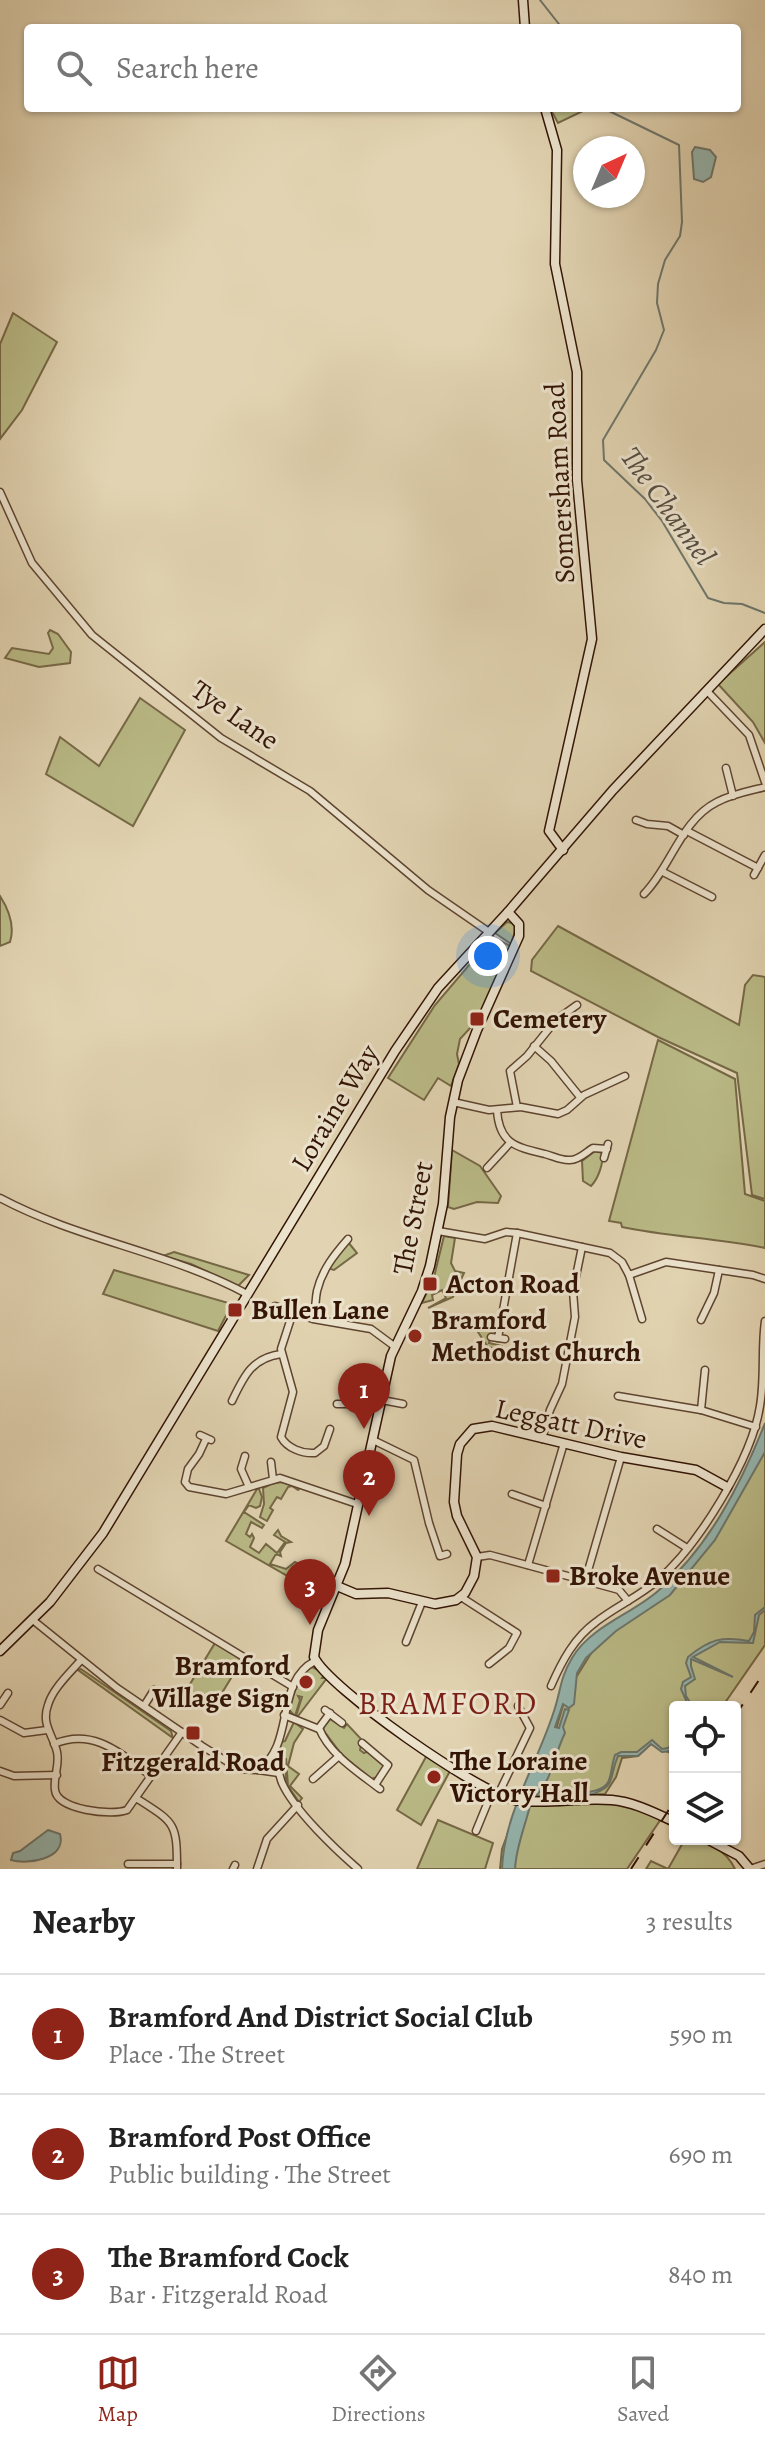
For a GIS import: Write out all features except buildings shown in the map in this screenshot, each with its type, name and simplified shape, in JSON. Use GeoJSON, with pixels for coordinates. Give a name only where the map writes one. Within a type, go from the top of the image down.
{"type":"FeatureCollection","features":[{"type":"Feature","properties":{"kind":"main road"},"geometry":{"type":"LineString","coordinates":[[523,0],[525,24]]}},
{"type":"Feature","properties":{"kind":"main road","name":"Somersham Road"},"geometry":{"type":"LineString","coordinates":[[546,112],[557,150],[555,264],[577,372],[577,480],[592,639],[549,831],[563,850]]}},
{"type":"Feature","properties":{"kind":"main road","name":"Loraine Way"},"geometry":{"type":"LineString","coordinates":[[0,1651],[34,1621],[103,1533],[395,1051],[438,988],[613,790],[765,629]]}},
{"type":"Feature","properties":{"kind":"main road","name":"The Street"},"geometry":{"type":"LineString","coordinates":[[337,1586],[345,1564],[394,1346],[427,1278],[445,1190],[453,1102],[461,1069],[519,936],[519,924],[508,912]]}},
{"type":"Feature","properties":{"kind":"main road","name":"Leggatt Drive"},"geometry":{"type":"LineString","coordinates":[[477,1557],[457,1516],[454,1502],[460,1444],[473,1429],[482,1426],[696,1470],[727,1487]]}},
{"type":"Feature","properties":{"kind":"main road"},"geometry":{"type":"LineString","coordinates":[[477,1557],[472,1582],[461,1597],[440,1604],[388,1593],[356,1594],[337,1586],[318,1630],[313,1651],[315,1661],[401,1733],[495,1794],[538,1803],[613,1800],[632,1804],[669,1820]]}},
{"type":"Feature","properties":{"kind":"main road"},"geometry":{"type":"LineString","coordinates":[[718,1845],[739,1856],[750,1869]]}},
{"type":"Feature","properties":{"kind":"street","name":"Tye Lane"},"geometry":{"type":"LineString","coordinates":[[0,492],[32,563],[92,635],[221,738],[310,791],[428,890],[489,932]]}},
{"type":"Feature","properties":{"kind":"street"},"geometry":{"type":"LineString","coordinates":[[644,894],[663,872],[686,833],[709,806],[765,784],[749,735],[707,691]]}},
{"type":"Feature","properties":{"kind":"street"},"geometry":{"type":"LineString","coordinates":[[726,768],[733,796]]}},
{"type":"Feature","properties":{"kind":"street"},"geometry":{"type":"LineString","coordinates":[[636,820],[686,833],[765,873]]}},
{"type":"Feature","properties":{"kind":"street"},"geometry":{"type":"LineString","coordinates":[[756,871],[765,855]]}},
{"type":"Feature","properties":{"kind":"street"},"geometry":{"type":"LineString","coordinates":[[663,872],[712,897]]}},
{"type":"Feature","properties":{"kind":"street"},"geometry":{"type":"LineString","coordinates":[[517,1107],[509,1073],[559,1017],[577,1005]]}},
{"type":"Feature","properties":{"kind":"street"},"geometry":{"type":"LineString","coordinates":[[534,1046],[551,1061],[580,1097]]}},
{"type":"Feature","properties":{"kind":"street"},"geometry":{"type":"LineString","coordinates":[[453,1102],[497,1110],[517,1107],[558,1114],[580,1097],[625,1076]]}},
{"type":"Feature","properties":{"kind":"street"},"geometry":{"type":"LineString","coordinates":[[497,1110],[501,1129],[510,1143],[569,1160],[593,1148],[608,1147],[604,1158]]}},
{"type":"Feature","properties":{"kind":"street"},"geometry":{"type":"LineString","coordinates":[[487,1168],[510,1143]]}},
{"type":"Feature","properties":{"kind":"street"},"geometry":{"type":"LineString","coordinates":[[0,1198],[54,1224],[176,1262],[247,1294]]}},
{"type":"Feature","properties":{"kind":"street"},"geometry":{"type":"LineString","coordinates":[[438,1231],[485,1239],[506,1232],[517,1233],[612,1254],[622,1262],[629,1275],[642,1319]]}},
{"type":"Feature","properties":{"kind":"street"},"geometry":{"type":"LineString","coordinates":[[498,1338],[517,1233]]}},
{"type":"Feature","properties":{"kind":"street"},"geometry":{"type":"LineString","coordinates":[[313,1318],[316,1295],[325,1269],[348,1239]]}},
{"type":"Feature","properties":{"kind":"street"},"geometry":{"type":"LineString","coordinates":[[542,1439],[549,1412],[562,1384],[575,1317],[573,1291],[582,1247]]}},
{"type":"Feature","properties":{"kind":"street"},"geometry":{"type":"LineString","coordinates":[[629,1275],[666,1262],[765,1279]]}},
{"type":"Feature","properties":{"kind":"street"},"geometry":{"type":"LineString","coordinates":[[701,1320],[714,1293],[719,1270]]}},
{"type":"Feature","properties":{"kind":"street"},"geometry":{"type":"LineString","coordinates":[[275,1306],[313,1318],[366,1328],[379,1333],[394,1346]]}},
{"type":"Feature","properties":{"kind":"street"},"geometry":{"type":"LineString","coordinates":[[293,1312],[281,1354],[292,1380],[293,1392],[281,1432],[282,1440],[297,1450],[315,1453],[324,1446],[330,1429]]}},
{"type":"Feature","properties":{"kind":"street"},"geometry":{"type":"LineString","coordinates":[[551,1686],[562,1661],[583,1633],[663,1575],[687,1548],[727,1487],[749,1448],[756,1427],[763,1390],[765,1321]]}},
{"type":"Feature","properties":{"kind":"street"},"geometry":{"type":"LineString","coordinates":[[232,1401],[251,1367],[265,1357],[281,1354]]}},
{"type":"Feature","properties":{"kind":"street"},"geometry":{"type":"LineString","coordinates":[[701,1410],[705,1370]]}},
{"type":"Feature","properties":{"kind":"street"},"geometry":{"type":"LineString","coordinates":[[337,1404],[348,1404],[354,1392],[366,1384],[384,1385]]}},
{"type":"Feature","properties":{"kind":"street"},"geometry":{"type":"LineString","coordinates":[[345,1390],[354,1392]]}},
{"type":"Feature","properties":{"kind":"street"},"geometry":{"type":"LineString","coordinates":[[618,1396],[701,1410],[756,1427]]}},
{"type":"Feature","properties":{"kind":"street"},"geometry":{"type":"LineString","coordinates":[[382,1400],[403,1404]]}},
{"type":"Feature","properties":{"kind":"street"},"geometry":{"type":"LineString","coordinates":[[206,1438],[187,1472],[185,1484],[190,1487],[221,1493],[273,1479],[291,1480],[357,1504]]}},
{"type":"Feature","properties":{"kind":"street"},"geometry":{"type":"LineString","coordinates":[[373,1440],[414,1460],[440,1556],[447,1554]]}},
{"type":"Feature","properties":{"kind":"street"},"geometry":{"type":"LineString","coordinates":[[528,1565],[564,1443]]}},
{"type":"Feature","properties":{"kind":"street"},"geometry":{"type":"LineString","coordinates":[[245,1456],[241,1470],[249,1487]]}},
{"type":"Feature","properties":{"kind":"street"},"geometry":{"type":"LineString","coordinates":[[585,1581],[621,1457]]}},
{"type":"Feature","properties":{"kind":"street"},"geometry":{"type":"LineString","coordinates":[[271,1462],[273,1479]]}},
{"type":"Feature","properties":{"kind":"street"},"geometry":{"type":"LineString","coordinates":[[512,1494],[546,1506]]}},
{"type":"Feature","properties":{"kind":"street"},"geometry":{"type":"LineString","coordinates":[[657,1529],[687,1548]]}},
{"type":"Feature","properties":{"kind":"street"},"geometry":{"type":"LineString","coordinates":[[477,1557],[490,1555],[619,1590],[628,1601]]}},
{"type":"Feature","properties":{"kind":"street"},"geometry":{"type":"LineString","coordinates":[[104,1569],[293,1687]]}},
{"type":"Feature","properties":{"kind":"street"},"geometry":{"type":"LineString","coordinates":[[461,1597],[517,1633]]}},
{"type":"Feature","properties":{"kind":"street"},"geometry":{"type":"LineString","coordinates":[[406,1642],[422,1602]]}},
{"type":"Feature","properties":{"kind":"street"},"geometry":{"type":"LineString","coordinates":[[34,1621],[144,1706],[239,1769],[279,1773]]}},
{"type":"Feature","properties":{"kind":"street"},"geometry":{"type":"LineString","coordinates":[[489,1664],[509,1648],[522,1624]]}},
{"type":"Feature","properties":{"kind":"street"},"geometry":{"type":"LineString","coordinates":[[81,1660],[49,1702],[46,1712],[47,1730],[58,1757],[56,1795],[68,1805],[118,1813],[127,1810],[182,1732]]}},
{"type":"Feature","properties":{"kind":"street"},"geometry":{"type":"LineString","coordinates":[[315,1661],[302,1670],[293,1687],[275,1752],[279,1773],[285,1789],[298,1805],[328,1841],[358,1869]]}},
{"type":"Feature","properties":{"kind":"street"},"geometry":{"type":"LineString","coordinates":[[144,1706],[154,1690]]}},
{"type":"Feature","properties":{"kind":"street"},"geometry":{"type":"LineString","coordinates":[[0,1705],[8,1693]]}},
{"type":"Feature","properties":{"kind":"street"},"geometry":{"type":"LineString","coordinates":[[476,1831],[528,1732],[523,1708]]}},
{"type":"Feature","properties":{"kind":"street"},"geometry":{"type":"LineString","coordinates":[[319,1729],[327,1712],[342,1723]]}},
{"type":"Feature","properties":{"kind":"street"},"geometry":{"type":"LineString","coordinates":[[284,1715],[319,1729],[339,1756],[378,1787],[388,1765],[362,1743]]}},
{"type":"Feature","properties":{"kind":"street"},"geometry":{"type":"LineString","coordinates":[[0,1720],[24,1733],[47,1730]]}},
{"type":"Feature","properties":{"kind":"street"},"geometry":{"type":"LineString","coordinates":[[54,1744],[64,1740],[100,1741],[151,1776]]}},
{"type":"Feature","properties":{"kind":"street"},"geometry":{"type":"LineString","coordinates":[[258,1770],[275,1752]]}},
{"type":"Feature","properties":{"kind":"street"},"geometry":{"type":"LineString","coordinates":[[313,1779],[339,1756]]}},
{"type":"Feature","properties":{"kind":"street"},"geometry":{"type":"LineString","coordinates":[[0,1771],[14,1776],[57,1775]]}},
{"type":"Feature","properties":{"kind":"street"},"geometry":{"type":"LineString","coordinates":[[128,1864],[177,1866],[177,1835],[172,1824],[136,1798]]}},
{"type":"Feature","properties":{"kind":"street"},"geometry":{"type":"LineString","coordinates":[[257,1869],[267,1839],[298,1805]]}},
{"type":"Feature","properties":{"kind":"street"},"geometry":{"type":"LineString","coordinates":[[750,1869],[765,1864]]}},
{"type":"Feature","properties":{"kind":"green space"},"geometry":{"type":"Polygon","coordinates":[[[552,112],[581,112],[558,123],[552,112]]]}},
{"type":"Feature","properties":{"kind":"green space"},"geometry":{"type":"Polygon","coordinates":[[[13,313],[57,342],[22,410],[0,439],[0,344],[13,313]]]}},
{"type":"Feature","properties":{"kind":"green space"},"geometry":{"type":"Polygon","coordinates":[[[50,630],[58,634],[71,652],[70,663],[39,667],[5,658],[12,648],[49,654],[53,648],[48,633],[50,630]]]}},
{"type":"Feature","properties":{"kind":"green space"},"geometry":{"type":"Polygon","coordinates":[[[765,642],[765,743],[753,722],[718,684],[765,642]]]}},
{"type":"Feature","properties":{"kind":"green space"},"geometry":{"type":"Polygon","coordinates":[[[140,698],[185,730],[133,826],[46,774],[60,737],[99,766],[140,698]]]}},
{"type":"Feature","properties":{"kind":"green space"},"geometry":{"type":"Polygon","coordinates":[[[0,896],[12,930],[10,942],[0,946],[0,896]]]}},
{"type":"Feature","properties":{"kind":"green space"},"geometry":{"type":"Polygon","coordinates":[[[507,922],[516,928],[511,944],[495,933],[507,922]]]}},
{"type":"Feature","properties":{"kind":"green space"},"geometry":{"type":"Polygon","coordinates":[[[558,926],[739,1025],[745,985],[753,975],[765,977],[765,1199],[752,1195],[737,1073],[658,1037],[531,971],[532,960],[558,926]]]}},
{"type":"Feature","properties":{"kind":"green space"},"geometry":{"type":"Polygon","coordinates":[[[493,937],[512,947],[481,1014],[460,1039],[459,1064],[451,1086],[438,1078],[424,1100],[388,1078],[435,1005],[493,937]]]}},
{"type":"Feature","properties":{"kind":"green space"},"geometry":{"type":"Polygon","coordinates":[[[658,1040],[735,1079],[745,1194],[765,1201],[765,1248],[622,1227],[621,1223],[609,1221],[658,1040]]]}},
{"type":"Feature","properties":{"kind":"green space"},"geometry":{"type":"Polygon","coordinates":[[[452,1150],[480,1166],[501,1196],[498,1203],[477,1202],[454,1209],[448,1207],[452,1150]]]}},
{"type":"Feature","properties":{"kind":"green space"},"geometry":{"type":"Polygon","coordinates":[[[595,1151],[602,1153],[602,1161],[591,1186],[583,1181],[582,1161],[595,1151]]]}},
{"type":"Feature","properties":{"kind":"green space"},"geometry":{"type":"Polygon","coordinates":[[[444,1236],[455,1238],[451,1263],[455,1271],[464,1273],[453,1297],[428,1308],[446,1298],[442,1290],[432,1295],[433,1300],[422,1303],[434,1277],[444,1236]]]}},
{"type":"Feature","properties":{"kind":"green space"},"geometry":{"type":"Polygon","coordinates":[[[348,1242],[357,1253],[334,1270],[327,1268],[348,1242]]]}},
{"type":"Feature","properties":{"kind":"green space"},"geometry":{"type":"Polygon","coordinates":[[[174,1252],[249,1275],[238,1286],[191,1264],[163,1256],[174,1252]]]}},
{"type":"Feature","properties":{"kind":"green space"},"geometry":{"type":"Polygon","coordinates":[[[114,1270],[232,1304],[218,1331],[103,1294],[114,1270]]]}},
{"type":"Feature","properties":{"kind":"green space"},"geometry":{"type":"Polygon","coordinates":[[[493,1322],[499,1323],[489,1343],[502,1346],[503,1350],[488,1347],[478,1332],[493,1322]]]}},
{"type":"Feature","properties":{"kind":"green space"},"geometry":{"type":"Polygon","coordinates":[[[765,1433],[765,1645],[726,1701],[669,1701],[669,1752],[651,1744],[638,1756],[622,1758],[616,1777],[605,1794],[536,1797],[567,1692],[600,1639],[663,1594],[714,1532],[765,1433]]]}},
{"type":"Feature","properties":{"kind":"green space"},"geometry":{"type":"Polygon","coordinates":[[[282,1482],[300,1488],[288,1487],[281,1499],[277,1497],[267,1521],[260,1517],[264,1504],[263,1488],[282,1482]]]}},
{"type":"Feature","properties":{"kind":"green space"},"geometry":{"type":"Polygon","coordinates":[[[257,1489],[262,1497],[260,1506],[249,1505],[244,1512],[264,1525],[262,1528],[251,1522],[246,1534],[250,1537],[252,1534],[254,1538],[250,1547],[259,1553],[266,1544],[277,1553],[285,1542],[274,1535],[278,1530],[291,1542],[286,1543],[281,1556],[276,1554],[270,1564],[286,1569],[297,1563],[291,1578],[226,1541],[257,1489]]]}},
{"type":"Feature","properties":{"kind":"green space"},"geometry":{"type":"Polygon","coordinates":[[[215,1643],[242,1660],[211,1711],[184,1694],[215,1643]]]}},
{"type":"Feature","properties":{"kind":"green space"},"geometry":{"type":"Polygon","coordinates":[[[312,1667],[322,1672],[322,1678],[327,1678],[296,1716],[302,1697],[298,1696],[300,1700],[295,1716],[289,1710],[294,1692],[303,1675],[312,1667]]]}},
{"type":"Feature","properties":{"kind":"green space"},"geometry":{"type":"Polygon","coordinates":[[[81,1669],[171,1731],[173,1738],[78,1670],[81,1669]]]}},
{"type":"Feature","properties":{"kind":"green space"},"geometry":{"type":"Polygon","coordinates":[[[330,1719],[344,1728],[347,1724],[362,1740],[360,1750],[364,1753],[369,1751],[383,1762],[384,1768],[378,1777],[370,1779],[342,1755],[324,1731],[323,1727],[330,1719]]]}},
{"type":"Feature","properties":{"kind":"green space"},"geometry":{"type":"Polygon","coordinates":[[[294,1722],[303,1729],[294,1743],[288,1766],[299,1774],[290,1786],[302,1798],[299,1802],[288,1786],[286,1758],[286,1786],[280,1759],[280,1742],[285,1741],[294,1722]]]}},
{"type":"Feature","properties":{"kind":"green space"},"geometry":{"type":"Polygon","coordinates":[[[427,1755],[450,1771],[421,1825],[397,1810],[427,1755]]]}},
{"type":"Feature","properties":{"kind":"green space"},"geometry":{"type":"Polygon","coordinates":[[[618,1801],[663,1816],[627,1869],[500,1869],[502,1849],[519,1804],[618,1801]]]}},
{"type":"Feature","properties":{"kind":"green space"},"geometry":{"type":"Polygon","coordinates":[[[438,1820],[493,1843],[485,1869],[417,1869],[438,1820]]]}},
{"type":"Feature","properties":{"kind":"green space"},"geometry":{"type":"Polygon","coordinates":[[[682,1845],[709,1845],[726,1856],[735,1869],[668,1869],[682,1845]]]}},
{"type":"Feature","properties":{"kind":"green space"},"geometry":{"type":"Polygon","coordinates":[[[651,1861],[668,1869],[646,1869],[651,1861]]]}},
{"type":"Feature","properties":{"kind":"water"},"geometry":{"type":"Polygon","coordinates":[[[695,147],[710,150],[716,157],[711,177],[703,182],[694,179],[692,152],[695,147]]]}},
{"type":"Feature","properties":{"kind":"water"},"geometry":{"type":"Polygon","coordinates":[[[765,1423],[765,1452],[715,1540],[670,1595],[616,1631],[586,1658],[577,1673],[574,1704],[569,1708],[563,1704],[555,1727],[559,1728],[565,1709],[569,1710],[563,1727],[565,1733],[550,1774],[536,1796],[557,1795],[557,1798],[531,1802],[515,1869],[502,1869],[508,1829],[572,1658],[590,1637],[658,1591],[693,1555],[734,1491],[765,1423]]]}},
{"type":"Feature","properties":{"kind":"water"},"geometry":{"type":"Polygon","coordinates":[[[765,1607],[759,1615],[753,1643],[720,1642],[693,1657],[733,1677],[691,1659],[695,1679],[685,1686],[689,1701],[686,1701],[681,1689],[683,1682],[691,1677],[686,1663],[688,1657],[717,1640],[749,1641],[754,1632],[755,1615],[765,1607]]]}},
{"type":"Feature","properties":{"kind":"water"},"geometry":{"type":"Polygon","coordinates":[[[652,1740],[662,1749],[669,1747],[669,1750],[662,1752],[651,1744],[638,1756],[618,1756],[609,1785],[590,1795],[589,1792],[603,1787],[610,1779],[615,1755],[637,1752],[652,1740]]]}},
{"type":"Feature","properties":{"kind":"water"},"geometry":{"type":"Polygon","coordinates":[[[48,1830],[60,1834],[61,1842],[52,1855],[36,1861],[11,1860],[13,1853],[48,1830]]]}},
{"type":"Feature","properties":{"kind":"waterway","name":"The Channel"},"geometry":{"type":"LineString","coordinates":[[540,0],[559,24]]}},
{"type":"Feature","properties":{"kind":"waterway","name":"The Channel"},"geometry":{"type":"LineString","coordinates":[[611,112],[679,145],[682,222],[680,236],[665,260],[658,284],[657,303],[664,330],[656,350],[603,440],[604,460],[645,499],[662,521],[708,598],[742,604],[765,613]]}},
{"type":"Feature","properties":{"kind":"railway"},"geometry":{"type":"LineString","coordinates":[[741,1707],[765,1671]]}},
{"type":"Feature","properties":{"kind":"railway"},"geometry":{"type":"LineString","coordinates":[[631,1869],[669,1809]]}},
{"type":"Feature","properties":{"kind":"place","name":"Cemetery"},"geometry":{"type":"Point","coordinates":[477,1019]}},
{"type":"Feature","properties":{"kind":"place","name":"Acton Road"},"geometry":{"type":"Point","coordinates":[430,1284]}},
{"type":"Feature","properties":{"kind":"place","name":"Bullen Lane"},"geometry":{"type":"Point","coordinates":[235,1310]}},
{"type":"Feature","properties":{"kind":"place","name":"Bramford Methodist Church"},"geometry":{"type":"Point","coordinates":[415,1336]}},
{"type":"Feature","properties":{"kind":"place","name":"Bramford And District Social Club"},"geometry":{"type":"Point","coordinates":[364,1429]}},
{"type":"Feature","properties":{"kind":"place","name":"Bramford Post Office"},"geometry":{"type":"Point","coordinates":[369,1516]}},
{"type":"Feature","properties":{"kind":"place","name":"Broke Avenue"},"geometry":{"type":"Point","coordinates":[553,1576]}},
{"type":"Feature","properties":{"kind":"place","name":"The Bramford Cock"},"geometry":{"type":"Point","coordinates":[310,1625]}},
{"type":"Feature","properties":{"kind":"place","name":"Bramford Village Sign"},"geometry":{"type":"Point","coordinates":[306,1682]}},
{"type":"Feature","properties":{"kind":"place","name":"Fitzgerald Road"},"geometry":{"type":"Point","coordinates":[193,1733]}},
{"type":"Feature","properties":{"kind":"place","name":"The Loraine Victory Hall"},"geometry":{"type":"Point","coordinates":[434,1777]}},
{"type":"Feature","properties":{"kind":"district","name":"BRAMFORD"},"geometry":{"type":"Point","coordinates":[448,1703]}}]}
